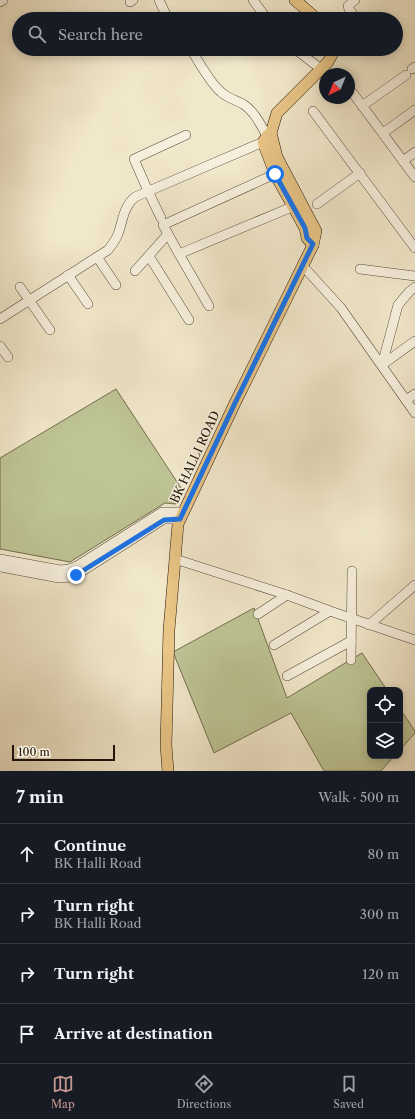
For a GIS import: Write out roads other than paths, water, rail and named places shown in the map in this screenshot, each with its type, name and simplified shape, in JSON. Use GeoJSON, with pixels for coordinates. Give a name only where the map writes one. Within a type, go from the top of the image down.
{"type":"FeatureCollection","features":[{"type":"Feature","properties":{"kind":"main road"},"geometry":{"type":"LineString","coordinates":[[295,0],[309,12]]}},
{"type":"Feature","properties":{"kind":"main road"},"geometry":{"type":"LineString","coordinates":[[323,68],[331,56]]}},
{"type":"Feature","properties":{"kind":"main road"},"geometry":{"type":"LineString","coordinates":[[267,137],[277,113],[319,72]]}},
{"type":"Feature","properties":{"kind":"main road","name":"BK HALLI ROAD"},"geometry":{"type":"LineString","coordinates":[[168,771],[166,745],[168,630],[178,524],[235,403],[313,244],[316,230],[275,174],[267,137]]}},
{"type":"Feature","properties":{"kind":"main road","name":"BK HALLI ROAD"},"geometry":{"type":"LineString","coordinates":[[267,137],[297,205]]}},
{"type":"Feature","properties":{"kind":"street"},"geometry":{"type":"LineString","coordinates":[[159,0],[165,12]]}},
{"type":"Feature","properties":{"kind":"street"},"geometry":{"type":"LineString","coordinates":[[253,0],[262,12]]}},
{"type":"Feature","properties":{"kind":"street"},"geometry":{"type":"LineString","coordinates":[[351,12],[348,6],[355,0]]}},
{"type":"Feature","properties":{"kind":"street"},"geometry":{"type":"LineString","coordinates":[[0,319],[108,250],[118,235],[123,214],[130,201],[148,191],[267,137],[261,125],[244,104],[221,92],[195,56]]}},
{"type":"Feature","properties":{"kind":"street"},"geometry":{"type":"LineString","coordinates":[[304,56],[321,68]]}},
{"type":"Feature","properties":{"kind":"street"},"geometry":{"type":"LineString","coordinates":[[362,106],[411,70]]}},
{"type":"Feature","properties":{"kind":"street"},"geometry":{"type":"LineString","coordinates":[[355,96],[415,177]]}},
{"type":"Feature","properties":{"kind":"street"},"geometry":{"type":"LineString","coordinates":[[383,133],[415,110]]}},
{"type":"Feature","properties":{"kind":"street"},"geometry":{"type":"LineString","coordinates":[[313,111],[414,244]]}},
{"type":"Feature","properties":{"kind":"street"},"geometry":{"type":"LineString","coordinates":[[161,218],[134,159],[186,135]]}},
{"type":"Feature","properties":{"kind":"street"},"geometry":{"type":"LineString","coordinates":[[403,161],[415,152]]}},
{"type":"Feature","properties":{"kind":"street"},"geometry":{"type":"LineString","coordinates":[[317,204],[360,173]]}},
{"type":"Feature","properties":{"kind":"street"},"geometry":{"type":"LineString","coordinates":[[209,306],[163,225],[275,174]]}},
{"type":"Feature","properties":{"kind":"street"},"geometry":{"type":"LineString","coordinates":[[179,254],[297,205]]}},
{"type":"Feature","properties":{"kind":"street"},"geometry":{"type":"LineString","coordinates":[[135,271],[168,234]]}},
{"type":"Feature","properties":{"kind":"street"},"geometry":{"type":"LineString","coordinates":[[149,256],[189,320]]}},
{"type":"Feature","properties":{"kind":"street"},"geometry":{"type":"LineString","coordinates":[[97,257],[116,285]]}},
{"type":"Feature","properties":{"kind":"street"},"geometry":{"type":"LineString","coordinates":[[302,265],[341,308],[415,413]]}},
{"type":"Feature","properties":{"kind":"street"},"geometry":{"type":"LineString","coordinates":[[360,269],[415,276]]}},
{"type":"Feature","properties":{"kind":"street"},"geometry":{"type":"LineString","coordinates":[[68,275],[88,304]]}},
{"type":"Feature","properties":{"kind":"street"},"geometry":{"type":"LineString","coordinates":[[20,287],[50,330]]}},
{"type":"Feature","properties":{"kind":"street"},"geometry":{"type":"LineString","coordinates":[[382,365],[398,305],[415,287]]}},
{"type":"Feature","properties":{"kind":"street"},"geometry":{"type":"LineString","coordinates":[[382,365],[415,341]]}},
{"type":"Feature","properties":{"kind":"street"},"geometry":{"type":"LineString","coordinates":[[0,346],[8,358]]}},
{"type":"Feature","properties":{"kind":"street"},"geometry":{"type":"LineString","coordinates":[[406,400],[415,394]]}},
{"type":"Feature","properties":{"kind":"street"},"geometry":{"type":"LineString","coordinates":[[0,559],[55,570],[69,570],[162,512],[182,516]]}},
{"type":"Feature","properties":{"kind":"street"},"geometry":{"type":"LineString","coordinates":[[0,567],[54,577],[71,576],[81,572],[164,520],[182,516]]}},
{"type":"Feature","properties":{"kind":"street"},"geometry":{"type":"LineString","coordinates":[[175,559],[287,595],[330,612],[413,637]]}},
{"type":"Feature","properties":{"kind":"street"},"geometry":{"type":"LineString","coordinates":[[351,660],[352,571]]}},
{"type":"Feature","properties":{"kind":"street"},"geometry":{"type":"LineString","coordinates":[[369,624],[415,585]]}},
{"type":"Feature","properties":{"kind":"street"},"geometry":{"type":"LineString","coordinates":[[258,614],[287,595]]}},
{"type":"Feature","properties":{"kind":"street"},"geometry":{"type":"LineString","coordinates":[[274,645],[330,612]]}},
{"type":"Feature","properties":{"kind":"street"},"geometry":{"type":"LineString","coordinates":[[287,676],[351,640]]}}]}
